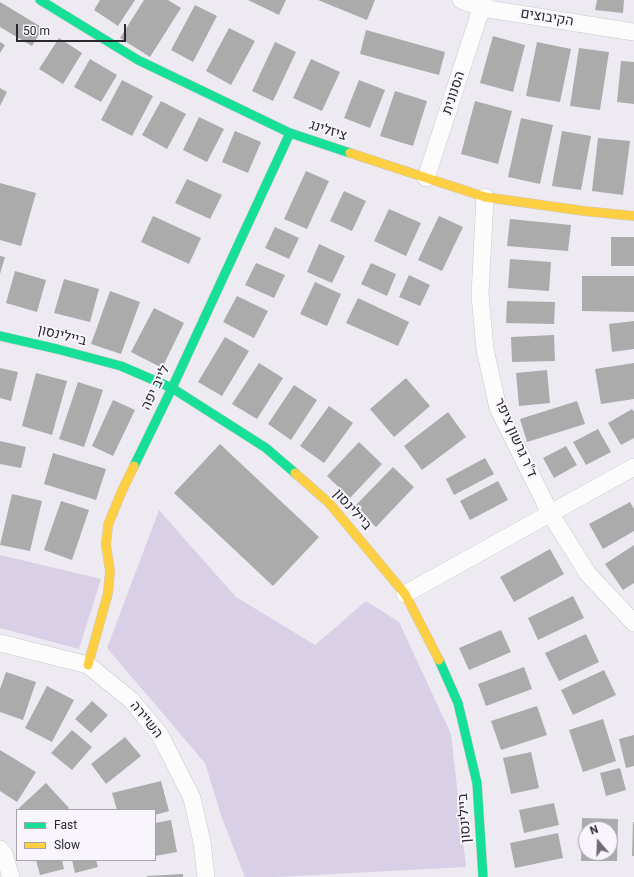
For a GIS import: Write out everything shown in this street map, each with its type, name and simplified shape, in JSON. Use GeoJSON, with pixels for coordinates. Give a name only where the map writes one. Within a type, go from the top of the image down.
{"type":"FeatureCollection","features":[{"type":"Feature","properties":{"kind":"street","name":"ציזלינג"},"geometry":{"type":"LineString","coordinates":[[40,0],[138,60],[290,133],[485,197],[584,211],[634,216]]}},
{"type":"Feature","properties":{"kind":"street","name":"הקיבוצים"},"geometry":{"type":"LineString","coordinates":[[461,0],[634,32]]}},
{"type":"Feature","properties":{"kind":"street","name":"הסנונית"},"geometry":{"type":"LineString","coordinates":[[426,178],[483,4]]}},
{"type":"Feature","properties":{"kind":"street","name":"לייב יפה"},"geometry":{"type":"LineString","coordinates":[[88,665],[108,594],[110,571],[106,545],[108,525],[121,493],[172,388],[290,133]]}},
{"type":"Feature","properties":{"kind":"street","name":"ד\"ר גרשון ציפר"},"geometry":{"type":"LineString","coordinates":[[485,197],[480,295],[485,349],[498,408],[550,514],[588,574],[634,623]]}},
{"type":"Feature","properties":{"kind":"street","name":"ביילינסון"},"geometry":{"type":"LineString","coordinates":[[0,336],[121,366],[172,388],[266,448],[329,503],[405,594],[432,646],[458,703],[477,783],[483,877]]}},
{"type":"Feature","properties":{"kind":"street"},"geometry":{"type":"LineString","coordinates":[[405,594],[634,467]]}},
{"type":"Feature","properties":{"kind":"street","name":"השיירה"},"geometry":{"type":"LineString","coordinates":[[0,643],[88,665],[131,700],[160,735],[192,798],[202,842],[206,877]]}},
{"type":"Feature","properties":{"kind":"street"},"geometry":{"type":"LineString","coordinates":[[0,849],[4,854],[11,877]]}},
{"type":"Feature","properties":{"kind":"shaded area"},"geometry":{"type":"Polygon","coordinates":[[[159,510],[236,597],[315,645],[366,601],[399,622],[451,734],[466,867],[276,877],[245,877],[222,818],[205,763],[107,648],[159,510]]]}},
{"type":"Feature","properties":{"kind":"shaded area"},"geometry":{"type":"Polygon","coordinates":[[[0,555],[101,579],[79,649],[0,628],[0,555]]]}},
{"type":"Feature","properties":{"kind":"building"},"geometry":{"type":"Polygon","coordinates":[[[100,0],[135,0],[118,26],[94,10],[100,0]]]}},
{"type":"Feature","properties":{"kind":"building"},"geometry":{"type":"Polygon","coordinates":[[[144,0],[168,0],[181,8],[150,57],[120,38],[144,0]]]}},
{"type":"Feature","properties":{"kind":"building"},"geometry":{"type":"Polygon","coordinates":[[[248,0],[286,0],[279,15],[248,0]]]}},
{"type":"Feature","properties":{"kind":"building"},"geometry":{"type":"Polygon","coordinates":[[[318,0],[375,0],[367,20],[318,0]]]}},
{"type":"Feature","properties":{"kind":"building"},"geometry":{"type":"Polygon","coordinates":[[[597,0],[624,0],[623,13],[595,10],[597,0]]]}},
{"type":"Feature","properties":{"kind":"building"},"geometry":{"type":"Polygon","coordinates":[[[0,2],[43,28],[32,46],[0,27],[0,2]]]}},
{"type":"Feature","properties":{"kind":"building"},"geometry":{"type":"Polygon","coordinates":[[[195,5],[217,16],[193,62],[171,50],[195,5]]]}},
{"type":"Feature","properties":{"kind":"building"},"geometry":{"type":"Polygon","coordinates":[[[229,28],[255,41],[231,85],[206,71],[229,28]]]}},
{"type":"Feature","properties":{"kind":"building"},"geometry":{"type":"Polygon","coordinates":[[[366,30],[445,52],[439,75],[360,54],[366,30]]]}},
{"type":"Feature","properties":{"kind":"building"},"geometry":{"type":"Polygon","coordinates":[[[493,36],[525,45],[513,92],[480,83],[493,36]]]}},
{"type":"Feature","properties":{"kind":"building"},"geometry":{"type":"Polygon","coordinates":[[[59,38],[82,53],[63,84],[39,69],[59,38]]]}},
{"type":"Feature","properties":{"kind":"building"},"geometry":{"type":"Polygon","coordinates":[[[0,42],[5,45],[0,53],[0,42]]]}},
{"type":"Feature","properties":{"kind":"building"},"geometry":{"type":"Polygon","coordinates":[[[275,42],[296,52],[273,101],[252,91],[275,42]]]}},
{"type":"Feature","properties":{"kind":"building"},"geometry":{"type":"Polygon","coordinates":[[[537,42],[571,49],[560,102],[526,96],[537,42]]]}},
{"type":"Feature","properties":{"kind":"building"},"geometry":{"type":"Polygon","coordinates":[[[579,48],[609,52],[600,110],[570,106],[579,48]]]}},
{"type":"Feature","properties":{"kind":"building"},"geometry":{"type":"Polygon","coordinates":[[[90,59],[117,75],[101,102],[74,87],[90,59]]]}},
{"type":"Feature","properties":{"kind":"building"},"geometry":{"type":"Polygon","coordinates":[[[311,59],[340,72],[322,111],[293,98],[311,59]]]}},
{"type":"Feature","properties":{"kind":"building"},"geometry":{"type":"Polygon","coordinates":[[[621,61],[634,62],[634,104],[617,102],[621,61]]]}},
{"type":"Feature","properties":{"kind":"building"},"geometry":{"type":"Polygon","coordinates":[[[122,80],[153,96],[132,136],[101,120],[122,80]]]}},
{"type":"Feature","properties":{"kind":"building"},"geometry":{"type":"Polygon","coordinates":[[[359,80],[385,90],[370,128],[344,118],[359,80]]]}},
{"type":"Feature","properties":{"kind":"building"},"geometry":{"type":"Polygon","coordinates":[[[0,88],[7,92],[0,106],[0,88]]]}},
{"type":"Feature","properties":{"kind":"building"},"geometry":{"type":"Polygon","coordinates":[[[395,91],[427,101],[413,146],[380,136],[395,91]]]}},
{"type":"Feature","properties":{"kind":"building"},"geometry":{"type":"Polygon","coordinates":[[[161,101],[186,114],[167,149],[142,135],[161,101]]]}},
{"type":"Feature","properties":{"kind":"building"},"geometry":{"type":"Polygon","coordinates":[[[475,101],[512,111],[498,164],[461,154],[475,101]]]}},
{"type":"Feature","properties":{"kind":"building"},"geometry":{"type":"Polygon","coordinates":[[[199,117],[224,129],[207,162],[183,150],[199,117]]]}},
{"type":"Feature","properties":{"kind":"building"},"geometry":{"type":"Polygon","coordinates":[[[521,118],[553,125],[540,184],[508,177],[521,118]]]}},
{"type":"Feature","properties":{"kind":"building"},"geometry":{"type":"Polygon","coordinates":[[[235,131],[261,142],[248,173],[222,162],[235,131]]]}},
{"type":"Feature","properties":{"kind":"building"},"geometry":{"type":"Polygon","coordinates":[[[562,131],[591,136],[581,190],[552,186],[562,131]]]}},
{"type":"Feature","properties":{"kind":"building"},"geometry":{"type":"Polygon","coordinates":[[[598,138],[630,141],[623,195],[592,191],[598,138]]]}},
{"type":"Feature","properties":{"kind":"building"},"geometry":{"type":"Polygon","coordinates":[[[306,171],[329,181],[307,229],[284,219],[306,171]]]}},
{"type":"Feature","properties":{"kind":"building"},"geometry":{"type":"Polygon","coordinates":[[[187,179],[222,195],[210,219],[175,203],[187,179]]]}},
{"type":"Feature","properties":{"kind":"building"},"geometry":{"type":"Polygon","coordinates":[[[0,183],[36,193],[21,246],[0,240],[0,183]]]}},
{"type":"Feature","properties":{"kind":"building"},"geometry":{"type":"Polygon","coordinates":[[[344,191],[366,201],[352,231],[330,221],[344,191]]]}},
{"type":"Feature","properties":{"kind":"building"},"geometry":{"type":"Polygon","coordinates":[[[389,209],[421,223],[406,256],[374,241],[389,209]]]}},
{"type":"Feature","properties":{"kind":"building"},"geometry":{"type":"Polygon","coordinates":[[[153,216],[201,238],[189,264],[141,242],[153,216]]]}},
{"type":"Feature","properties":{"kind":"building"},"geometry":{"type":"Polygon","coordinates":[[[439,216],[463,227],[442,271],[418,260],[439,216]]]}},
{"type":"Feature","properties":{"kind":"building"},"geometry":{"type":"Polygon","coordinates":[[[510,219],[571,225],[568,251],[507,246],[510,219]]]}},
{"type":"Feature","properties":{"kind":"building"},"geometry":{"type":"Polygon","coordinates":[[[275,227],[299,238],[289,259],[265,248],[275,227]]]}},
{"type":"Feature","properties":{"kind":"building"},"geometry":{"type":"Polygon","coordinates":[[[611,237],[634,237],[634,266],[611,266],[611,237]]]}},
{"type":"Feature","properties":{"kind":"building"},"geometry":{"type":"Polygon","coordinates":[[[319,244],[345,256],[332,283],[307,272],[319,244]]]}},
{"type":"Feature","properties":{"kind":"building"},"geometry":{"type":"Polygon","coordinates":[[[0,256],[5,257],[0,274],[0,256]]]}},
{"type":"Feature","properties":{"kind":"building"},"geometry":{"type":"Polygon","coordinates":[[[510,259],[551,262],[549,291],[508,288],[510,259]]]}},
{"type":"Feature","properties":{"kind":"building"},"geometry":{"type":"Polygon","coordinates":[[[256,263],[285,275],[274,298],[245,285],[256,263]]]}},
{"type":"Feature","properties":{"kind":"building"},"geometry":{"type":"Polygon","coordinates":[[[371,263],[396,274],[387,296],[361,284],[371,263]]]}},
{"type":"Feature","properties":{"kind":"building"},"geometry":{"type":"Polygon","coordinates":[[[15,271],[46,280],[37,312],[6,303],[15,271]]]}},
{"type":"Feature","properties":{"kind":"building"},"geometry":{"type":"Polygon","coordinates":[[[409,275],[430,285],[420,306],[399,297],[409,275]]]}},
{"type":"Feature","properties":{"kind":"building"},"geometry":{"type":"Polygon","coordinates":[[[582,276],[634,276],[634,312],[582,311],[582,276]]]}},
{"type":"Feature","properties":{"kind":"building"},"geometry":{"type":"Polygon","coordinates":[[[64,279],[99,289],[90,322],[54,313],[64,279]]]}},
{"type":"Feature","properties":{"kind":"building"},"geometry":{"type":"Polygon","coordinates":[[[315,282],[341,294],[327,326],[300,314],[315,282]]]}},
{"type":"Feature","properties":{"kind":"building"},"geometry":{"type":"Polygon","coordinates":[[[110,291],[140,302],[121,354],[91,344],[110,291]]]}},
{"type":"Feature","properties":{"kind":"building"},"geometry":{"type":"Polygon","coordinates":[[[237,296],[268,311],[254,338],[223,322],[237,296]]]}},
{"type":"Feature","properties":{"kind":"building"},"geometry":{"type":"Polygon","coordinates":[[[358,298],[409,322],[398,346],[346,323],[358,298]]]}},
{"type":"Feature","properties":{"kind":"building"},"geometry":{"type":"Polygon","coordinates":[[[507,301],[555,302],[554,324],[506,323],[507,301]]]}},
{"type":"Feature","properties":{"kind":"building"},"geometry":{"type":"Polygon","coordinates":[[[154,308],[184,323],[162,368],[131,352],[154,308]]]}},
{"type":"Feature","properties":{"kind":"building"},"geometry":{"type":"Polygon","coordinates":[[[634,321],[634,349],[612,352],[609,324],[634,321]]]}},
{"type":"Feature","properties":{"kind":"building"},"geometry":{"type":"Polygon","coordinates":[[[554,335],[555,361],[512,362],[511,337],[554,335]]]}},
{"type":"Feature","properties":{"kind":"building"},"geometry":{"type":"Polygon","coordinates":[[[225,337],[249,351],[222,396],[198,382],[225,337]]]}},
{"type":"Feature","properties":{"kind":"building"},"geometry":{"type":"Polygon","coordinates":[[[259,363],[283,378],[257,419],[232,404],[259,363]]]}},
{"type":"Feature","properties":{"kind":"building"},"geometry":{"type":"Polygon","coordinates":[[[634,363],[634,399],[601,404],[595,369],[634,363]]]}},
{"type":"Feature","properties":{"kind":"building"},"geometry":{"type":"Polygon","coordinates":[[[0,368],[18,372],[11,401],[0,398],[0,368]]]}},
{"type":"Feature","properties":{"kind":"building"},"geometry":{"type":"Polygon","coordinates":[[[547,370],[550,403],[519,406],[516,373],[547,370]]]}},
{"type":"Feature","properties":{"kind":"building"},"geometry":{"type":"Polygon","coordinates":[[[36,373],[67,381],[52,435],[22,426],[36,373]]]}},
{"type":"Feature","properties":{"kind":"building"},"geometry":{"type":"Polygon","coordinates":[[[406,378],[430,406],[394,437],[370,409],[406,378]]]}},
{"type":"Feature","properties":{"kind":"building"},"geometry":{"type":"Polygon","coordinates":[[[78,382],[103,390],[84,447],[59,439],[78,382]]]}},
{"type":"Feature","properties":{"kind":"building"},"geometry":{"type":"Polygon","coordinates":[[[294,385],[317,400],[291,440],[268,424],[294,385]]]}},
{"type":"Feature","properties":{"kind":"building"},"geometry":{"type":"Polygon","coordinates":[[[113,400],[135,410],[113,456],[92,446],[113,400]]]}},
{"type":"Feature","properties":{"kind":"building"},"geometry":{"type":"Polygon","coordinates":[[[577,401],[585,424],[527,442],[520,419],[577,401]]]}},
{"type":"Feature","properties":{"kind":"building"},"geometry":{"type":"Polygon","coordinates":[[[329,406],[353,423],[324,463],[300,446],[329,406]]]}},
{"type":"Feature","properties":{"kind":"building"},"geometry":{"type":"Polygon","coordinates":[[[632,409],[634,412],[634,438],[621,445],[608,423],[632,409]]]}},
{"type":"Feature","properties":{"kind":"building"},"geometry":{"type":"Polygon","coordinates":[[[448,412],[466,437],[422,470],[404,446],[448,412]]]}},
{"type":"Feature","properties":{"kind":"building"},"geometry":{"type":"Polygon","coordinates":[[[598,429],[611,452],[586,465],[573,442],[598,429]]]}},
{"type":"Feature","properties":{"kind":"building"},"geometry":{"type":"Polygon","coordinates":[[[0,441],[26,447],[21,468],[0,464],[0,441]]]}},
{"type":"Feature","properties":{"kind":"building"},"geometry":{"type":"Polygon","coordinates":[[[359,442],[382,464],[350,498],[327,476],[359,442]]]}},
{"type":"Feature","properties":{"kind":"building"},"geometry":{"type":"Polygon","coordinates":[[[220,444],[319,537],[273,586],[174,493],[220,444]]]}},
{"type":"Feature","properties":{"kind":"building"},"geometry":{"type":"Polygon","coordinates":[[[566,446],[577,465],[554,478],[543,458],[566,446]]]}},
{"type":"Feature","properties":{"kind":"building"},"geometry":{"type":"Polygon","coordinates":[[[53,453],[106,469],[96,500],[44,484],[53,453]]]}},
{"type":"Feature","properties":{"kind":"building"},"geometry":{"type":"Polygon","coordinates":[[[485,458],[494,474],[454,495],[446,479],[485,458]]]}},
{"type":"Feature","properties":{"kind":"building"},"geometry":{"type":"Polygon","coordinates":[[[393,467],[414,487],[376,527],[354,507],[393,467]]]}},
{"type":"Feature","properties":{"kind":"building"},"geometry":{"type":"Polygon","coordinates":[[[498,481],[508,500],[470,520],[460,501],[498,481]]]}},
{"type":"Feature","properties":{"kind":"building"},"geometry":{"type":"Polygon","coordinates":[[[12,494],[42,501],[30,551],[0,545],[12,494]]]}},
{"type":"Feature","properties":{"kind":"building"},"geometry":{"type":"Polygon","coordinates":[[[61,501],[89,510],[72,560],[44,550],[61,501]]]}},
{"type":"Feature","properties":{"kind":"building"},"geometry":{"type":"Polygon","coordinates":[[[630,502],[634,509],[634,531],[603,549],[589,524],[630,502]]]}},
{"type":"Feature","properties":{"kind":"building"},"geometry":{"type":"Polygon","coordinates":[[[634,545],[634,583],[623,590],[605,564],[634,545]]]}},
{"type":"Feature","properties":{"kind":"building"},"geometry":{"type":"Polygon","coordinates":[[[550,549],[564,574],[514,602],[500,577],[550,549]]]}},
{"type":"Feature","properties":{"kind":"building"},"geometry":{"type":"Polygon","coordinates":[[[573,596],[584,618],[538,640],[528,618],[573,596]]]}},
{"type":"Feature","properties":{"kind":"building"},"geometry":{"type":"Polygon","coordinates":[[[501,630],[511,652],[469,670],[459,648],[501,630]]]}},
{"type":"Feature","properties":{"kind":"building"},"geometry":{"type":"Polygon","coordinates":[[[586,634],[599,662],[559,681],[545,653],[586,634]]]}},
{"type":"Feature","properties":{"kind":"building"},"geometry":{"type":"Polygon","coordinates":[[[524,667],[532,689],[486,706],[478,684],[524,667]]]}},
{"type":"Feature","properties":{"kind":"building"},"geometry":{"type":"Polygon","coordinates":[[[604,670],[616,695],[573,715],[561,690],[604,670]]]}},
{"type":"Feature","properties":{"kind":"building"},"geometry":{"type":"Polygon","coordinates":[[[6,672],[36,682],[23,720],[0,712],[0,689],[6,672]]]}},
{"type":"Feature","properties":{"kind":"building"},"geometry":{"type":"Polygon","coordinates":[[[47,686],[74,700],[52,742],[25,728],[47,686]]]}},
{"type":"Feature","properties":{"kind":"building"},"geometry":{"type":"Polygon","coordinates":[[[92,701],[108,715],[91,733],[75,719],[92,701]]]}},
{"type":"Feature","properties":{"kind":"building"},"geometry":{"type":"Polygon","coordinates":[[[537,706],[547,735],[501,750],[491,721],[537,706]]]}},
{"type":"Feature","properties":{"kind":"building"},"geometry":{"type":"Polygon","coordinates":[[[603,719],[616,761],[583,772],[569,730],[603,719]]]}},
{"type":"Feature","properties":{"kind":"building"},"geometry":{"type":"Polygon","coordinates":[[[72,730],[92,747],[72,770],[51,753],[72,730]]]}},
{"type":"Feature","properties":{"kind":"building"},"geometry":{"type":"Polygon","coordinates":[[[634,735],[634,766],[626,768],[619,739],[634,735]]]}},
{"type":"Feature","properties":{"kind":"building"},"geometry":{"type":"Polygon","coordinates":[[[125,737],[141,756],[106,784],[91,764],[125,737]]]}},
{"type":"Feature","properties":{"kind":"building"},"geometry":{"type":"Polygon","coordinates":[[[0,750],[36,772],[17,802],[0,791],[0,750]]]}},
{"type":"Feature","properties":{"kind":"building"},"geometry":{"type":"Polygon","coordinates":[[[531,752],[539,788],[511,794],[503,758],[531,752]]]}},
{"type":"Feature","properties":{"kind":"building"},"geometry":{"type":"Polygon","coordinates":[[[620,768],[626,790],[606,796],[600,773],[620,768]]]}},
{"type":"Feature","properties":{"kind":"building"},"geometry":{"type":"Polygon","coordinates":[[[161,781],[169,811],[156,815],[156,809],[117,809],[112,793],[161,781]]]}},
{"type":"Feature","properties":{"kind":"building"},"geometry":{"type":"Polygon","coordinates":[[[46,783],[69,808],[20,809],[46,783]]]}},
{"type":"Feature","properties":{"kind":"building"},"geometry":{"type":"Polygon","coordinates":[[[554,803],[559,825],[524,833],[519,810],[554,803]]]}},
{"type":"Feature","properties":{"kind":"building"},"geometry":{"type":"Polygon","coordinates":[[[582,818],[618,819],[618,821],[582,821],[582,818]]]}},
{"type":"Feature","properties":{"kind":"building"},"geometry":{"type":"Polygon","coordinates":[[[171,820],[177,852],[156,856],[156,823],[171,820]]]}},
{"type":"Feature","properties":{"kind":"building"},"geometry":{"type":"Polygon","coordinates":[[[633,822],[634,856],[632,856],[633,822]]]}},
{"type":"Feature","properties":{"kind":"building"},"geometry":{"type":"Polygon","coordinates":[[[558,833],[563,858],[515,868],[510,843],[558,833]]]}},
{"type":"Feature","properties":{"kind":"building"},"geometry":{"type":"Polygon","coordinates":[[[36,861],[62,861],[64,869],[40,875],[36,861]]]}},
{"type":"Feature","properties":{"kind":"building"},"geometry":{"type":"Polygon","coordinates":[[[72,861],[96,861],[98,867],[75,873],[72,861]]]}},
{"type":"Feature","properties":{"kind":"building"},"geometry":{"type":"Polygon","coordinates":[[[183,874],[183,877],[147,877],[147,876],[183,874]]]}},
{"type":"Feature","properties":{"kind":"traffic: fast"},"geometry":{"type":"LineString","coordinates":[[40,0],[138,60],[290,133],[350,153]]}},
{"type":"Feature","properties":{"kind":"traffic: fast"},"geometry":{"type":"LineString","coordinates":[[134,466],[172,388],[290,133]]}},
{"type":"Feature","properties":{"kind":"traffic: fast"},"geometry":{"type":"LineString","coordinates":[[0,336],[121,366],[172,388],[266,448],[295,473]]}},
{"type":"Feature","properties":{"kind":"traffic: fast"},"geometry":{"type":"LineString","coordinates":[[439,660],[458,703],[477,783],[483,877]]}},
{"type":"Feature","properties":{"kind":"traffic: slow"},"geometry":{"type":"LineString","coordinates":[[350,153],[485,197],[584,211],[634,216]]}},
{"type":"Feature","properties":{"kind":"traffic: slow"},"geometry":{"type":"LineString","coordinates":[[88,665],[108,593],[110,571],[106,545],[108,525],[134,466]]}},
{"type":"Feature","properties":{"kind":"traffic: slow"},"geometry":{"type":"LineString","coordinates":[[295,473],[329,503],[405,594],[439,660]]}}]}
